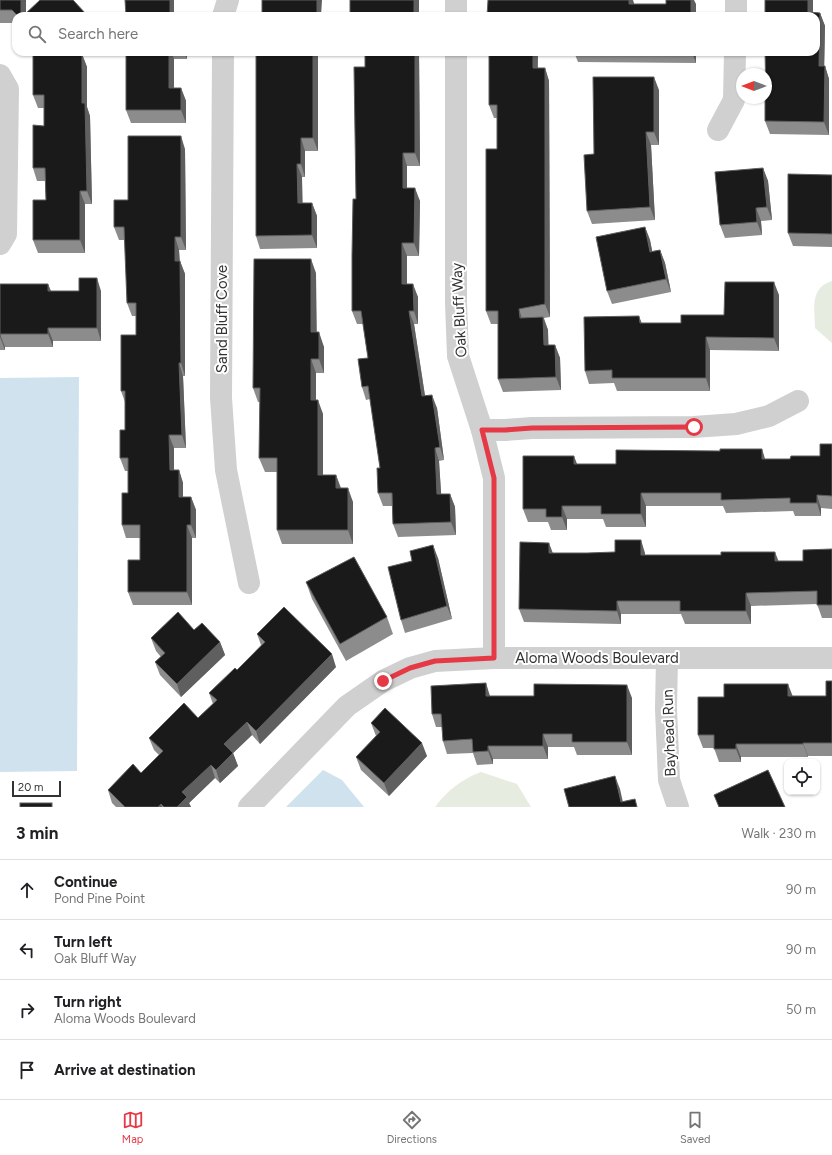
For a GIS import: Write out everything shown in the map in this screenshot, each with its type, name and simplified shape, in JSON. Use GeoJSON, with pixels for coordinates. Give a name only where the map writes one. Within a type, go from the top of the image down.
{"type":"FeatureCollection","features":[{"type":"Feature","properties":{"kind":"street"},"geometry":{"type":"LineString","coordinates":[[224,12],[228,0]]}},
{"type":"Feature","properties":{"kind":"street"},"geometry":{"type":"LineString","coordinates":[[456,0],[456,12]]}},
{"type":"Feature","properties":{"kind":"street"},"geometry":{"type":"LineString","coordinates":[[736,0],[736,12]]}},
{"type":"Feature","properties":{"kind":"street","name":"Sand Bluff Cove"},"geometry":{"type":"LineString","coordinates":[[223,56],[221,398],[226,470],[248,583]]}},
{"type":"Feature","properties":{"kind":"street","name":"Oak Bluff Way"},"geometry":{"type":"LineString","coordinates":[[456,56],[456,303],[458,356],[482,430],[494,478],[494,658]]}},
{"type":"Feature","properties":{"kind":"street"},"geometry":{"type":"LineString","coordinates":[[718,130],[734,100],[735,56]]}},
{"type":"Feature","properties":{"kind":"street"},"geometry":{"type":"LineString","coordinates":[[0,75],[8,89],[6,234],[0,244]]}},
{"type":"Feature","properties":{"kind":"street"},"geometry":{"type":"LineString","coordinates":[[482,430],[532,428],[694,427],[736,424],[768,416],[798,401]]}},
{"type":"Feature","properties":{"kind":"street","name":"Aloma Woods Boulevard"},"geometry":{"type":"LineString","coordinates":[[249,807],[347,706],[383,681],[410,668],[435,661],[494,658],[832,658]]}},
{"type":"Feature","properties":{"kind":"street","name":"Bayhead Run"},"geometry":{"type":"LineString","coordinates":[[667,658],[666,709],[669,780],[678,807]]}},
{"type":"Feature","properties":{"kind":"shaded area"},"geometry":{"type":"Polygon","coordinates":[[[832,281],[832,343],[815,328],[814,307],[817,294],[820,289],[825,284],[832,281]]]}},
{"type":"Feature","properties":{"kind":"shaded area"},"geometry":{"type":"Polygon","coordinates":[[[481,772],[517,784],[531,807],[435,807],[444,796],[456,786],[481,772]]]}},
{"type":"Feature","properties":{"kind":"water"},"geometry":{"type":"Polygon","coordinates":[[[79,377],[77,771],[0,772],[0,378],[79,377]]]}},
{"type":"Feature","properties":{"kind":"water"},"geometry":{"type":"Polygon","coordinates":[[[323,770],[342,780],[364,807],[286,807],[323,770]]]}},
{"type":"Feature","properties":{"kind":"building"},"geometry":{"type":"Polygon","coordinates":[[[0,0],[21,0],[21,12],[0,10],[0,0]]]}},
{"type":"Feature","properties":{"kind":"building"},"geometry":{"type":"Polygon","coordinates":[[[40,0],[73,0],[84,12],[27,12],[40,0]]]}},
{"type":"Feature","properties":{"kind":"building"},"geometry":{"type":"Polygon","coordinates":[[[125,0],[170,0],[170,12],[126,12],[125,0]]]}},
{"type":"Feature","properties":{"kind":"building"},"geometry":{"type":"Polygon","coordinates":[[[262,0],[317,0],[317,12],[262,12],[262,0]]]}},
{"type":"Feature","properties":{"kind":"building"},"geometry":{"type":"Polygon","coordinates":[[[350,0],[414,0],[414,12],[350,12],[350,0]]]}},
{"type":"Feature","properties":{"kind":"building"},"geometry":{"type":"Polygon","coordinates":[[[488,0],[629,0],[629,4],[666,4],[666,0],[691,0],[691,12],[487,12],[488,0]]]}},
{"type":"Feature","properties":{"kind":"building"},"geometry":{"type":"Polygon","coordinates":[[[765,0],[808,0],[808,12],[765,12],[765,0]]]}},
{"type":"Feature","properties":{"kind":"building"},"geometry":{"type":"Polygon","coordinates":[[[33,56],[82,56],[82,103],[85,103],[87,191],[80,191],[80,240],[33,240],[33,200],[46,200],[45,168],[33,168],[33,125],[44,126],[44,95],[33,95],[33,56]]]}},
{"type":"Feature","properties":{"kind":"building"},"geometry":{"type":"Polygon","coordinates":[[[126,56],[169,56],[169,88],[181,88],[181,110],[126,110],[126,56]]]}},
{"type":"Feature","properties":{"kind":"building"},"geometry":{"type":"Polygon","coordinates":[[[256,56],[313,56],[313,138],[301,138],[301,164],[297,164],[298,203],[312,203],[312,235],[256,236],[256,56]]]}},
{"type":"Feature","properties":{"kind":"building"},"geometry":{"type":"Polygon","coordinates":[[[365,56],[415,56],[415,153],[403,153],[403,188],[415,188],[414,243],[402,243],[402,284],[413,284],[414,311],[409,311],[422,396],[432,395],[440,447],[435,448],[437,494],[450,494],[451,522],[393,524],[392,493],[378,493],[377,468],[380,468],[368,386],[362,387],[358,359],[368,358],[361,311],[352,311],[353,199],[356,199],[354,67],[365,67],[365,56]]]}},
{"type":"Feature","properties":{"kind":"building"},"geometry":{"type":"Polygon","coordinates":[[[489,56],[533,56],[533,68],[545,68],[545,304],[519,309],[520,318],[543,317],[544,345],[555,345],[556,377],[498,379],[498,311],[486,311],[486,149],[497,149],[497,105],[489,105],[489,56]]]}},
{"type":"Feature","properties":{"kind":"building"},"geometry":{"type":"Polygon","coordinates":[[[765,56],[819,56],[819,66],[825,66],[824,122],[765,121],[765,104],[772,104],[772,68],[765,68],[765,56]]]}},
{"type":"Feature","properties":{"kind":"building"},"geometry":{"type":"Polygon","coordinates":[[[593,77],[654,77],[654,132],[646,132],[650,207],[587,211],[584,155],[594,154],[593,77]]]}},
{"type":"Feature","properties":{"kind":"building"},"geometry":{"type":"Polygon","coordinates":[[[128,136],[181,136],[181,237],[175,237],[175,261],[180,261],[181,363],[179,363],[182,435],[169,435],[170,470],[179,470],[179,497],[191,497],[191,525],[187,525],[187,592],[128,592],[128,560],[140,560],[140,525],[122,525],[122,493],[128,493],[128,458],[120,458],[120,430],[125,430],[125,391],[121,391],[121,335],[136,335],[136,303],[127,303],[124,227],[114,227],[114,200],[128,200],[128,136]]]}},
{"type":"Feature","properties":{"kind":"building"},"geometry":{"type":"Polygon","coordinates":[[[763,168],[767,207],[756,208],[757,222],[720,225],[715,172],[763,168]]]}},
{"type":"Feature","properties":{"kind":"building"},"geometry":{"type":"Polygon","coordinates":[[[788,174],[832,175],[832,234],[788,233],[788,174]]]}},
{"type":"Feature","properties":{"kind":"building"},"geometry":{"type":"Polygon","coordinates":[[[645,227],[650,252],[660,250],[666,279],[607,291],[596,237],[645,227]]]}},
{"type":"Feature","properties":{"kind":"building"},"geometry":{"type":"Polygon","coordinates":[[[254,259],[311,259],[311,332],[319,332],[319,359],[311,359],[311,400],[318,400],[318,475],[336,475],[336,488],[348,488],[348,530],[277,530],[277,458],[259,458],[260,388],[253,388],[254,259]]]}},
{"type":"Feature","properties":{"kind":"building"},"geometry":{"type":"Polygon","coordinates":[[[79,278],[97,278],[97,328],[48,328],[48,334],[0,334],[0,284],[48,284],[48,291],[79,291],[79,278]]]}},
{"type":"Feature","properties":{"kind":"building"},"geometry":{"type":"Polygon","coordinates":[[[725,282],[774,282],[774,338],[706,337],[706,378],[612,378],[612,370],[585,371],[584,317],[639,316],[640,323],[681,323],[681,315],[724,315],[725,282]]]}},
{"type":"Feature","properties":{"kind":"building"},"geometry":{"type":"Polygon","coordinates":[[[820,444],[832,444],[832,496],[817,495],[817,503],[790,503],[790,498],[721,500],[721,493],[641,493],[641,514],[601,514],[601,506],[562,506],[562,517],[546,517],[546,509],[523,509],[523,456],[574,456],[574,464],[616,464],[616,450],[720,451],[720,449],[762,449],[762,459],[790,459],[791,456],[820,456],[820,444]]]}},
{"type":"Feature","properties":{"kind":"building"},"geometry":{"type":"Polygon","coordinates":[[[615,540],[641,540],[641,555],[721,555],[721,552],[775,552],[775,561],[803,561],[803,550],[832,549],[832,605],[817,605],[817,591],[746,593],[746,611],[680,611],[680,601],[617,601],[617,611],[519,609],[520,542],[549,543],[549,553],[587,553],[615,552],[615,540]]]}},
{"type":"Feature","properties":{"kind":"building"},"geometry":{"type":"Polygon","coordinates":[[[433,545],[447,606],[401,620],[388,567],[412,561],[410,551],[433,545]]]}},
{"type":"Feature","properties":{"kind":"building"},"geometry":{"type":"Polygon","coordinates":[[[354,557],[387,617],[340,644],[306,582],[354,557]]]}},
{"type":"Feature","properties":{"kind":"building"},"geometry":{"type":"Polygon","coordinates":[[[284,607],[332,654],[256,731],[247,722],[224,744],[233,753],[216,770],[211,765],[182,792],[187,797],[177,807],[164,807],[161,804],[158,807],[125,807],[108,790],[133,764],[141,773],[163,751],[149,738],[184,703],[198,718],[217,700],[209,693],[235,668],[237,670],[265,642],[257,634],[284,607]]]}},
{"type":"Feature","properties":{"kind":"building"},"geometry":{"type":"Polygon","coordinates":[[[178,612],[194,630],[202,623],[220,642],[177,684],[155,662],[165,653],[151,638],[178,612]]]}},
{"type":"Feature","properties":{"kind":"building"},"geometry":{"type":"Polygon","coordinates":[[[826,681],[832,681],[832,743],[736,744],[736,749],[714,749],[714,735],[698,735],[698,697],[724,697],[724,684],[788,684],[788,696],[826,696],[826,681]]]}},
{"type":"Feature","properties":{"kind":"building"},"geometry":{"type":"Polygon","coordinates":[[[486,683],[486,696],[534,696],[534,684],[627,685],[627,742],[572,742],[572,734],[543,734],[543,746],[488,746],[488,751],[473,752],[472,739],[443,741],[441,714],[432,714],[431,686],[486,683]]]}},
{"type":"Feature","properties":{"kind":"building"},"geometry":{"type":"Polygon","coordinates":[[[385,708],[422,743],[384,783],[356,757],[380,732],[371,723],[385,708]]]}},
{"type":"Feature","properties":{"kind":"building"},"geometry":{"type":"Polygon","coordinates":[[[768,770],[785,807],[719,807],[714,795],[768,770]]]}},
{"type":"Feature","properties":{"kind":"building"},"geometry":{"type":"Polygon","coordinates":[[[615,776],[621,802],[635,799],[637,807],[569,807],[564,789],[615,776]]]}},
{"type":"Feature","properties":{"kind":"building"},"geometry":{"type":"Polygon","coordinates":[[[20,803],[52,803],[52,807],[20,807],[20,803]]]}},
{"type":"Feature","properties":{"kind":"route"},"geometry":{"type":"LineString","coordinates":[[383,681],[410,668],[435,661],[494,658],[494,478],[482,430],[532,428],[694,427]]}}]}
